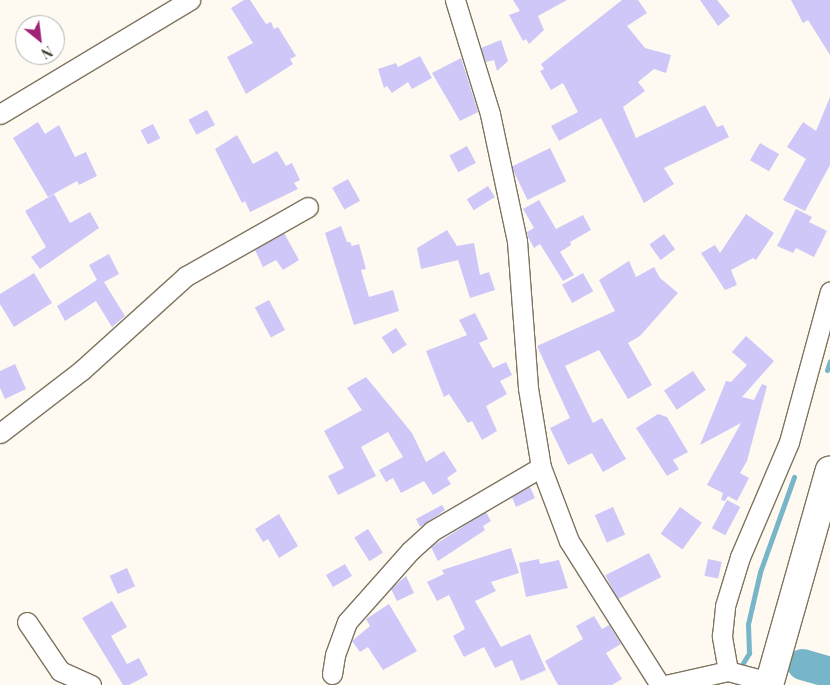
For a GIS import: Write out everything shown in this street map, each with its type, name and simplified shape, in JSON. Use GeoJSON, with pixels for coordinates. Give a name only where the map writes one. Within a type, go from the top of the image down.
{"type":"FeatureCollection","features":[{"type":"Feature","properties":{"kind":"highway"},"geometry":{"type":"LineString","coordinates":[[769,684],[830,470]]}},
{"type":"Feature","properties":{"kind":"street"},"geometry":{"type":"LineString","coordinates":[[0,114],[190,0]]}},
{"type":"Feature","properties":{"kind":"street"},"geometry":{"type":"LineString","coordinates":[[455,0],[490,114],[517,242],[528,388],[541,467],[569,541],[660,685]]}},
{"type":"Feature","properties":{"kind":"street"},"geometry":{"type":"LineString","coordinates":[[0,433],[82,370],[186,276],[308,207]]}},
{"type":"Feature","properties":{"kind":"street"},"geometry":{"type":"LineString","coordinates":[[728,671],[722,636],[725,606],[740,557],[790,442],[830,292]]}},
{"type":"Feature","properties":{"kind":"street"},"geometry":{"type":"LineString","coordinates":[[332,674],[346,622],[410,551],[432,531],[541,467]]}},
{"type":"Feature","properties":{"kind":"street"},"geometry":{"type":"LineString","coordinates":[[28,622],[60,671],[91,685]]}},
{"type":"Feature","properties":{"kind":"street"},"geometry":{"type":"LineString","coordinates":[[666,685],[728,671],[769,684]]}},
{"type":"Feature","properties":{"kind":"building"},"geometry":{"type":"Polygon","coordinates":[[[244,0],[250,0],[266,24],[271,22],[274,29],[278,27],[296,56],[290,59],[293,64],[246,94],[227,57],[253,43],[231,8],[244,0]]]}},
{"type":"Feature","properties":{"kind":"building"},"geometry":{"type":"Polygon","coordinates":[[[513,0],[567,0],[538,16],[544,30],[529,44],[526,39],[523,41],[509,15],[520,11],[513,0]]]}},
{"type":"Feature","properties":{"kind":"building"},"geometry":{"type":"Polygon","coordinates":[[[622,0],[638,0],[647,13],[627,26],[645,48],[671,55],[666,73],[654,69],[638,82],[645,91],[623,107],[636,138],[705,105],[717,127],[723,125],[729,137],[664,168],[674,184],[644,203],[601,118],[559,141],[551,126],[578,112],[563,83],[551,90],[540,71],[544,69],[541,64],[622,0]]]}},
{"type":"Feature","properties":{"kind":"building"},"geometry":{"type":"Polygon","coordinates":[[[700,0],[717,0],[730,16],[718,26],[700,0]]]}},
{"type":"Feature","properties":{"kind":"building"},"geometry":{"type":"Polygon","coordinates":[[[791,0],[830,0],[830,55],[808,20],[803,23],[791,0]]]}},
{"type":"Feature","properties":{"kind":"building"},"geometry":{"type":"Polygon","coordinates":[[[501,40],[508,61],[497,71],[494,60],[486,62],[481,48],[501,40]]]}},
{"type":"Feature","properties":{"kind":"building"},"geometry":{"type":"Polygon","coordinates":[[[420,56],[432,78],[412,89],[408,82],[392,93],[387,86],[384,88],[378,69],[396,63],[398,67],[420,56]]]}},
{"type":"Feature","properties":{"kind":"building"},"geometry":{"type":"Polygon","coordinates":[[[461,58],[478,112],[460,121],[432,73],[461,58]]]}},
{"type":"Feature","properties":{"kind":"building"},"geometry":{"type":"Polygon","coordinates":[[[830,97],[830,165],[805,211],[783,200],[806,159],[787,147],[803,122],[816,131],[830,97]]]}},
{"type":"Feature","properties":{"kind":"building"},"geometry":{"type":"Polygon","coordinates":[[[207,110],[215,125],[196,135],[188,120],[207,110]]]}},
{"type":"Feature","properties":{"kind":"building"},"geometry":{"type":"Polygon","coordinates":[[[38,122],[45,134],[59,125],[75,157],[86,152],[97,176],[79,185],[77,181],[48,197],[13,138],[38,122]]]}},
{"type":"Feature","properties":{"kind":"building"},"geometry":{"type":"Polygon","coordinates":[[[153,124],[160,138],[148,145],[141,130],[153,124]]]}},
{"type":"Feature","properties":{"kind":"building"},"geometry":{"type":"Polygon","coordinates":[[[237,135],[253,164],[277,151],[286,166],[292,163],[300,180],[294,183],[298,189],[250,212],[245,201],[242,203],[215,149],[237,135]]]}},
{"type":"Feature","properties":{"kind":"building"},"geometry":{"type":"Polygon","coordinates":[[[760,143],[779,154],[769,171],[750,160],[760,143]]]}},
{"type":"Feature","properties":{"kind":"building"},"geometry":{"type":"Polygon","coordinates":[[[467,146],[476,163],[458,172],[449,155],[467,146]]]}},
{"type":"Feature","properties":{"kind":"building"},"geometry":{"type":"Polygon","coordinates":[[[550,148],[566,181],[528,200],[511,167],[550,148]]]}},
{"type":"Feature","properties":{"kind":"building"},"geometry":{"type":"Polygon","coordinates":[[[348,179],[360,201],[344,210],[332,188],[348,179]]]}},
{"type":"Feature","properties":{"kind":"building"},"geometry":{"type":"Polygon","coordinates":[[[488,186],[495,197],[474,210],[467,199],[488,186]]]}},
{"type":"Feature","properties":{"kind":"building"},"geometry":{"type":"Polygon","coordinates":[[[54,194],[70,223],[90,212],[99,228],[40,269],[31,257],[46,247],[25,211],[54,194]]]}},
{"type":"Feature","properties":{"kind":"building"},"geometry":{"type":"Polygon","coordinates":[[[539,200],[556,229],[583,215],[591,230],[570,242],[571,245],[560,252],[574,275],[563,281],[540,244],[534,248],[528,237],[527,232],[534,228],[523,209],[539,200]]]}},
{"type":"Feature","properties":{"kind":"building"},"geometry":{"type":"Polygon","coordinates":[[[796,209],[812,217],[809,222],[827,231],[814,257],[796,248],[793,253],[777,246],[796,209]]]}},
{"type":"Feature","properties":{"kind":"building"},"geometry":{"type":"Polygon","coordinates":[[[746,214],[774,233],[756,260],[753,258],[731,270],[737,285],[725,290],[701,253],[715,245],[720,253],[746,214]]]}},
{"type":"Feature","properties":{"kind":"building"},"geometry":{"type":"Polygon","coordinates":[[[341,226],[347,242],[350,242],[352,246],[359,244],[366,269],[361,270],[369,297],[393,290],[399,311],[354,325],[325,233],[341,226]]]}},
{"type":"Feature","properties":{"kind":"building"},"geometry":{"type":"Polygon","coordinates":[[[447,230],[457,246],[474,243],[480,275],[489,272],[495,290],[470,298],[458,260],[421,269],[417,248],[447,230]]]}},
{"type":"Feature","properties":{"kind":"building"},"geometry":{"type":"Polygon","coordinates":[[[284,233],[299,260],[283,270],[276,260],[263,267],[255,250],[284,233]]]}},
{"type":"Feature","properties":{"kind":"building"},"geometry":{"type":"Polygon","coordinates":[[[664,234],[675,249],[661,260],[649,245],[664,234]]]}},
{"type":"Feature","properties":{"kind":"building"},"geometry":{"type":"Polygon","coordinates":[[[109,254],[119,274],[104,282],[125,316],[112,327],[96,301],[65,321],[57,306],[97,280],[89,265],[109,254]]]}},
{"type":"Feature","properties":{"kind":"building"},"geometry":{"type":"Polygon","coordinates":[[[629,261],[636,277],[654,267],[660,278],[678,293],[640,336],[628,343],[652,385],[628,399],[599,350],[565,366],[593,423],[602,418],[626,459],[603,472],[592,453],[568,465],[550,428],[570,418],[537,346],[615,311],[599,280],[629,261]]]}},
{"type":"Feature","properties":{"kind":"building"},"geometry":{"type":"Polygon","coordinates":[[[34,273],[52,303],[14,327],[0,304],[0,294],[34,273]]]}},
{"type":"Feature","properties":{"kind":"building"},"geometry":{"type":"Polygon","coordinates":[[[583,273],[593,291],[572,303],[562,285],[583,273]]]}},
{"type":"Feature","properties":{"kind":"building"},"geometry":{"type":"Polygon","coordinates":[[[269,300],[285,330],[271,338],[255,308],[269,300]]]}},
{"type":"Feature","properties":{"kind":"building"},"geometry":{"type":"Polygon","coordinates":[[[475,313],[488,339],[479,343],[493,368],[506,362],[512,375],[500,381],[507,394],[486,406],[497,431],[482,440],[472,421],[468,423],[449,394],[444,397],[426,351],[467,335],[459,320],[475,313]]]}},
{"type":"Feature","properties":{"kind":"building"},"geometry":{"type":"Polygon","coordinates":[[[396,328],[407,345],[393,354],[382,337],[396,328]]]}},
{"type":"Feature","properties":{"kind":"building"},"geometry":{"type":"Polygon","coordinates":[[[746,336],[774,361],[742,397],[754,400],[762,384],[767,386],[747,461],[740,473],[749,478],[737,501],[728,496],[725,501],[721,500],[723,493],[707,485],[741,423],[700,445],[726,381],[731,382],[747,365],[732,352],[746,336]]]}},
{"type":"Feature","properties":{"kind":"building"},"geometry":{"type":"Polygon","coordinates":[[[15,364],[26,389],[5,399],[0,388],[0,371],[15,364]]]}},
{"type":"Feature","properties":{"kind":"building"},"geometry":{"type":"Polygon","coordinates":[[[693,371],[706,390],[677,410],[664,391],[693,371]]]}},
{"type":"Feature","properties":{"kind":"building"},"geometry":{"type":"Polygon","coordinates":[[[366,377],[412,433],[426,462],[444,451],[457,471],[447,478],[451,484],[433,495],[424,481],[401,493],[393,478],[386,482],[379,470],[403,457],[388,432],[361,447],[376,476],[338,495],[328,476],[344,468],[324,431],[362,410],[347,388],[366,377]]]}},
{"type":"Feature","properties":{"kind":"building"},"geometry":{"type":"Polygon","coordinates":[[[658,414],[667,417],[688,452],[673,460],[679,469],[667,476],[636,428],[658,414]]]}},
{"type":"Feature","properties":{"kind":"building"},"geometry":{"type":"Polygon","coordinates":[[[530,487],[535,498],[516,507],[512,497],[530,487]]]}},
{"type":"Feature","properties":{"kind":"building"},"geometry":{"type":"Polygon","coordinates":[[[727,500],[740,507],[725,535],[712,528],[727,500]]]}},
{"type":"Feature","properties":{"kind":"building"},"geometry":{"type":"Polygon","coordinates":[[[442,505],[445,510],[420,527],[416,519],[442,505]]]}},
{"type":"Feature","properties":{"kind":"building"},"geometry":{"type":"Polygon","coordinates":[[[613,507],[625,534],[607,543],[595,515],[613,507]]]}},
{"type":"Feature","properties":{"kind":"building"},"geometry":{"type":"Polygon","coordinates":[[[680,507],[702,523],[682,550],[661,534],[680,507]]]}},
{"type":"Feature","properties":{"kind":"building"},"geometry":{"type":"Polygon","coordinates":[[[486,512],[491,521],[483,526],[485,530],[438,561],[431,547],[486,512]]]}},
{"type":"Feature","properties":{"kind":"building"},"geometry":{"type":"Polygon","coordinates":[[[279,514],[298,546],[279,558],[268,539],[263,542],[255,529],[279,514]]]}},
{"type":"Feature","properties":{"kind":"building"},"geometry":{"type":"Polygon","coordinates":[[[368,529],[383,553],[369,561],[354,537],[368,529]]]}},
{"type":"Feature","properties":{"kind":"building"},"geometry":{"type":"Polygon","coordinates":[[[511,548],[519,573],[491,582],[496,591],[475,601],[501,647],[530,634],[546,670],[521,681],[512,660],[495,668],[484,647],[464,657],[453,636],[465,629],[449,595],[437,601],[427,582],[444,574],[442,570],[511,548]]]}},
{"type":"Feature","properties":{"kind":"building"},"geometry":{"type":"Polygon","coordinates":[[[649,553],[661,577],[618,599],[605,575],[649,553]]]}},
{"type":"Feature","properties":{"kind":"building"},"geometry":{"type":"Polygon","coordinates":[[[539,559],[540,564],[559,560],[568,588],[526,597],[519,563],[539,559]]]}},
{"type":"Feature","properties":{"kind":"building"},"geometry":{"type":"Polygon","coordinates":[[[708,559],[722,562],[718,579],[704,576],[708,559]]]}},
{"type":"Feature","properties":{"kind":"building"},"geometry":{"type":"Polygon","coordinates":[[[345,564],[352,576],[333,587],[326,575],[345,564]]]}},
{"type":"Feature","properties":{"kind":"building"},"geometry":{"type":"Polygon","coordinates":[[[127,568],[135,586],[118,594],[110,576],[127,568]]]}},
{"type":"Feature","properties":{"kind":"building"},"geometry":{"type":"Polygon","coordinates":[[[406,576],[414,593],[397,601],[391,589],[406,576]]]}},
{"type":"Feature","properties":{"kind":"building"},"geometry":{"type":"Polygon","coordinates":[[[112,601],[127,627],[111,636],[127,664],[139,658],[148,675],[129,685],[123,685],[82,618],[112,601]]]}},
{"type":"Feature","properties":{"kind":"building"},"geometry":{"type":"Polygon","coordinates":[[[389,604],[417,651],[383,670],[368,647],[360,652],[352,641],[370,626],[366,619],[389,604]]]}},
{"type":"Feature","properties":{"kind":"building"},"geometry":{"type":"Polygon","coordinates":[[[594,616],[602,629],[609,625],[621,644],[606,653],[622,679],[612,685],[558,685],[545,661],[583,639],[576,626],[594,616]]]}},
{"type":"Feature","properties":{"kind":"waterway"},"geometry":{"type":"LineString","coordinates":[[827,370],[830,361]]}},
{"type":"Feature","properties":{"kind":"waterway"},"geometry":{"type":"LineString","coordinates":[[743,663],[749,653],[748,624],[760,572],[794,477]]}},
{"type":"Feature","properties":{"kind":"waterway"},"geometry":{"type":"LineString","coordinates":[[802,664],[830,672]]}}]}
